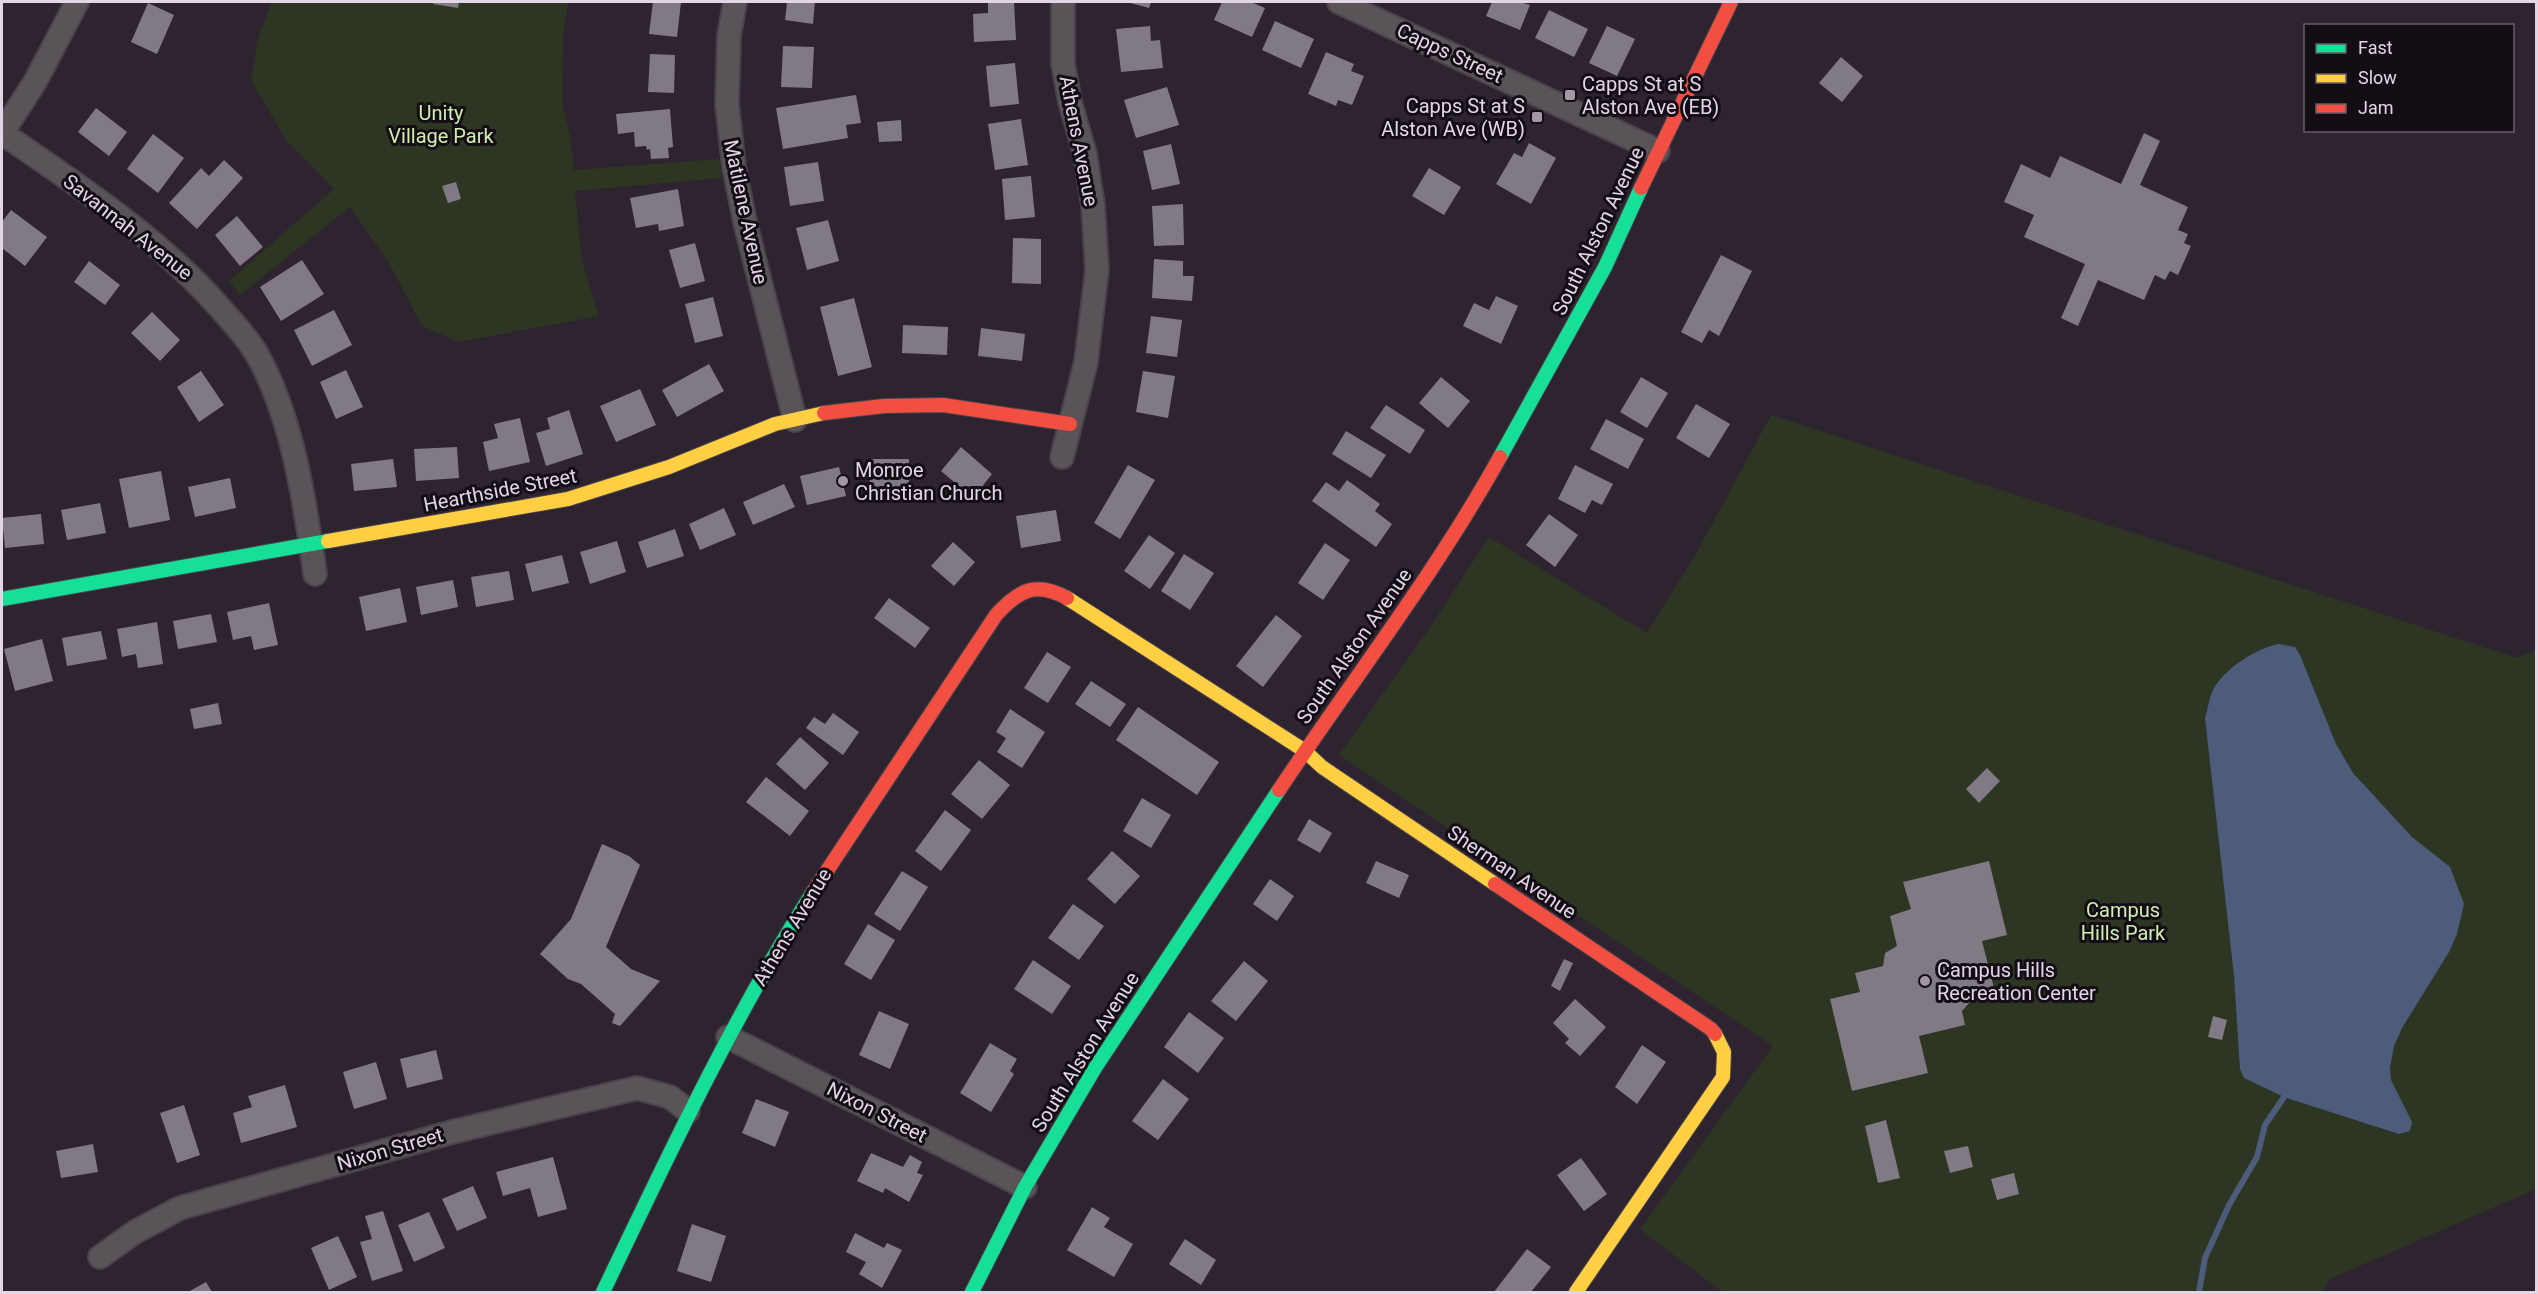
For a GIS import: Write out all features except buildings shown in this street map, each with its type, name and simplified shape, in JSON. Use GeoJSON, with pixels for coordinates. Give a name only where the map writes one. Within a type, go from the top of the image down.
{"type":"FeatureCollection","features":[{"type":"Feature","properties":{"kind":"street"},"geometry":{"type":"LineString","coordinates":[[2,133],[35,82],[77,2]]}},
{"type":"Feature","properties":{"kind":"street","name":"Matilene Avenue"},"geometry":{"type":"LineString","coordinates":[[735,2],[729,36],[727,104],[734,167],[745,222],[795,420]]}},
{"type":"Feature","properties":{"kind":"street","name":"Athens Avenue"},"geometry":{"type":"LineString","coordinates":[[1062,458],[1086,362],[1094,304],[1096,250],[1085,154],[1070,102],[1063,64],[1064,2]]}},
{"type":"Feature","properties":{"kind":"street","name":"Capps Street"},"geometry":{"type":"LineString","coordinates":[[1339,2],[1362,6],[1658,151]]}},
{"type":"Feature","properties":{"kind":"street","name":"South Alston Avenue"},"geometry":{"type":"LineString","coordinates":[[972,1293],[1025,1187],[1101,1059],[1305,751],[1391,632],[1489,478],[1605,267],[1658,151],[1731,2]]}},
{"type":"Feature","properties":{"kind":"street","name":"Savannah Avenue"},"geometry":{"type":"LineString","coordinates":[[2,133],[148,238],[195,279],[254,350],[267,377],[290,438],[315,574]]}},
{"type":"Feature","properties":{"kind":"street","name":"Hearthside Street"},"geometry":{"type":"LineString","coordinates":[[2,599],[311,543],[528,508],[568,499],[669,467],[775,424],[835,411],[884,406],[943,405],[1070,424]]}},
{"type":"Feature","properties":{"kind":"street","name":"Sherman Avenue"},"geometry":{"type":"LineString","coordinates":[[1025,589],[1045,588],[1072,600],[1305,751],[1332,774],[1711,1029],[1722,1043],[1727,1058],[1723,1077],[1576,1293]]}},
{"type":"Feature","properties":{"kind":"street","name":"Athens Avenue"},"geometry":{"type":"LineString","coordinates":[[603,1293],[688,1111],[805,904],[996,615],[1010,598],[1025,589]]}},
{"type":"Feature","properties":{"kind":"street","name":"Nixon Street"},"geometry":{"type":"LineString","coordinates":[[728,1037],[1025,1187]]}},
{"type":"Feature","properties":{"kind":"street","name":"Nixon Street"},"geometry":{"type":"LineString","coordinates":[[100,1257],[135,1232],[180,1208],[521,1114],[637,1088],[670,1097],[688,1111]]}},
{"type":"Feature","properties":{"kind":"green space","name":"Unity Village Park"},"geometry":{"type":"Polygon","coordinates":[[[272,2],[568,2],[563,36],[562,102],[570,134],[574,170],[719,159],[722,178],[575,191],[582,261],[599,316],[458,342],[422,326],[389,263],[350,207],[240,295],[229,281],[334,189],[286,140],[251,80],[258,38],[272,2]]]}},
{"type":"Feature","properties":{"kind":"green space","name":"Campus Hills Park"},"geometry":{"type":"Polygon","coordinates":[[[1771,415],[2517,658],[2536,650],[2536,1189],[2330,1279],[2322,1292],[1722,1292],[1640,1229],[1773,1046],[1339,755],[1429,629],[1489,537],[1647,633],[1697,552],[1771,415]]]}},
{"type":"Feature","properties":{"kind":"water"},"geometry":{"type":"Polygon","coordinates":[[[2279,644],[2295,647],[2300,655],[2336,744],[2353,773],[2412,837],[2450,867],[2464,904],[2457,934],[2449,952],[2402,1028],[2394,1046],[2390,1068],[2391,1080],[2412,1122],[2410,1131],[2399,1134],[2284,1097],[2244,1078],[2240,1069],[2234,976],[2205,718],[2213,690],[2233,667],[2261,650],[2279,644]]]}},
{"type":"Feature","properties":{"kind":"waterway"},"geometry":{"type":"LineString","coordinates":[[2199,1292],[2205,1258],[2229,1205],[2257,1157],[2265,1125],[2284,1097],[2286,1090]]}},
{"type":"Feature","properties":{"kind":"traffic: fast"},"geometry":{"type":"LineString","coordinates":[[1500,457],[1605,267],[1641,188]]}},
{"type":"Feature","properties":{"kind":"traffic: fast"},"geometry":{"type":"LineString","coordinates":[[2,599],[328,541]]}},
{"type":"Feature","properties":{"kind":"traffic: fast"},"geometry":{"type":"LineString","coordinates":[[972,1292],[1025,1187],[1095,1068],[1279,790]]}},
{"type":"Feature","properties":{"kind":"traffic: fast"},"geometry":{"type":"LineString","coordinates":[[603,1292],[728,1039],[783,940],[813,892]]}},
{"type":"Feature","properties":{"kind":"traffic: slow"},"geometry":{"type":"LineString","coordinates":[[328,541],[568,499],[669,467],[775,424],[824,413]]}},
{"type":"Feature","properties":{"kind":"traffic: slow"},"geometry":{"type":"LineString","coordinates":[[1067,598],[1305,751],[1322,767],[1495,884]]}},
{"type":"Feature","properties":{"kind":"traffic: slow"},"geometry":{"type":"LineString","coordinates":[[1576,1292],[1723,1077],[1724,1052],[1715,1034]]}},
{"type":"Feature","properties":{"kind":"traffic: jam"},"geometry":{"type":"LineString","coordinates":[[1641,188],[1731,2]]}},
{"type":"Feature","properties":{"kind":"traffic: jam"},"geometry":{"type":"LineString","coordinates":[[824,413],[884,406],[943,405],[1070,424]]}},
{"type":"Feature","properties":{"kind":"traffic: jam"},"geometry":{"type":"LineString","coordinates":[[1279,790],[1421,585],[1500,457]]}},
{"type":"Feature","properties":{"kind":"traffic: jam"},"geometry":{"type":"LineString","coordinates":[[813,892],[996,615],[1012,599],[1028,591],[1046,590],[1067,598]]}},
{"type":"Feature","properties":{"kind":"traffic: jam"},"geometry":{"type":"LineString","coordinates":[[1495,884],[1711,1029],[1715,1034]]}},
{"type":"Feature","properties":{"kind":"place","name":"Capps St at S Alston Ave (EB)"},"geometry":{"type":"Point","coordinates":[1570,95]}},
{"type":"Feature","properties":{"kind":"place","name":"Capps St at S Alston Ave (WB)"},"geometry":{"type":"Point","coordinates":[1537,117]}},
{"type":"Feature","properties":{"kind":"place","name":"Monroe Christian Church"},"geometry":{"type":"Point","coordinates":[843,481]}},
{"type":"Feature","properties":{"kind":"place","name":"Campus Hills Recreation Center"},"geometry":{"type":"Point","coordinates":[1925,981]}}]}
